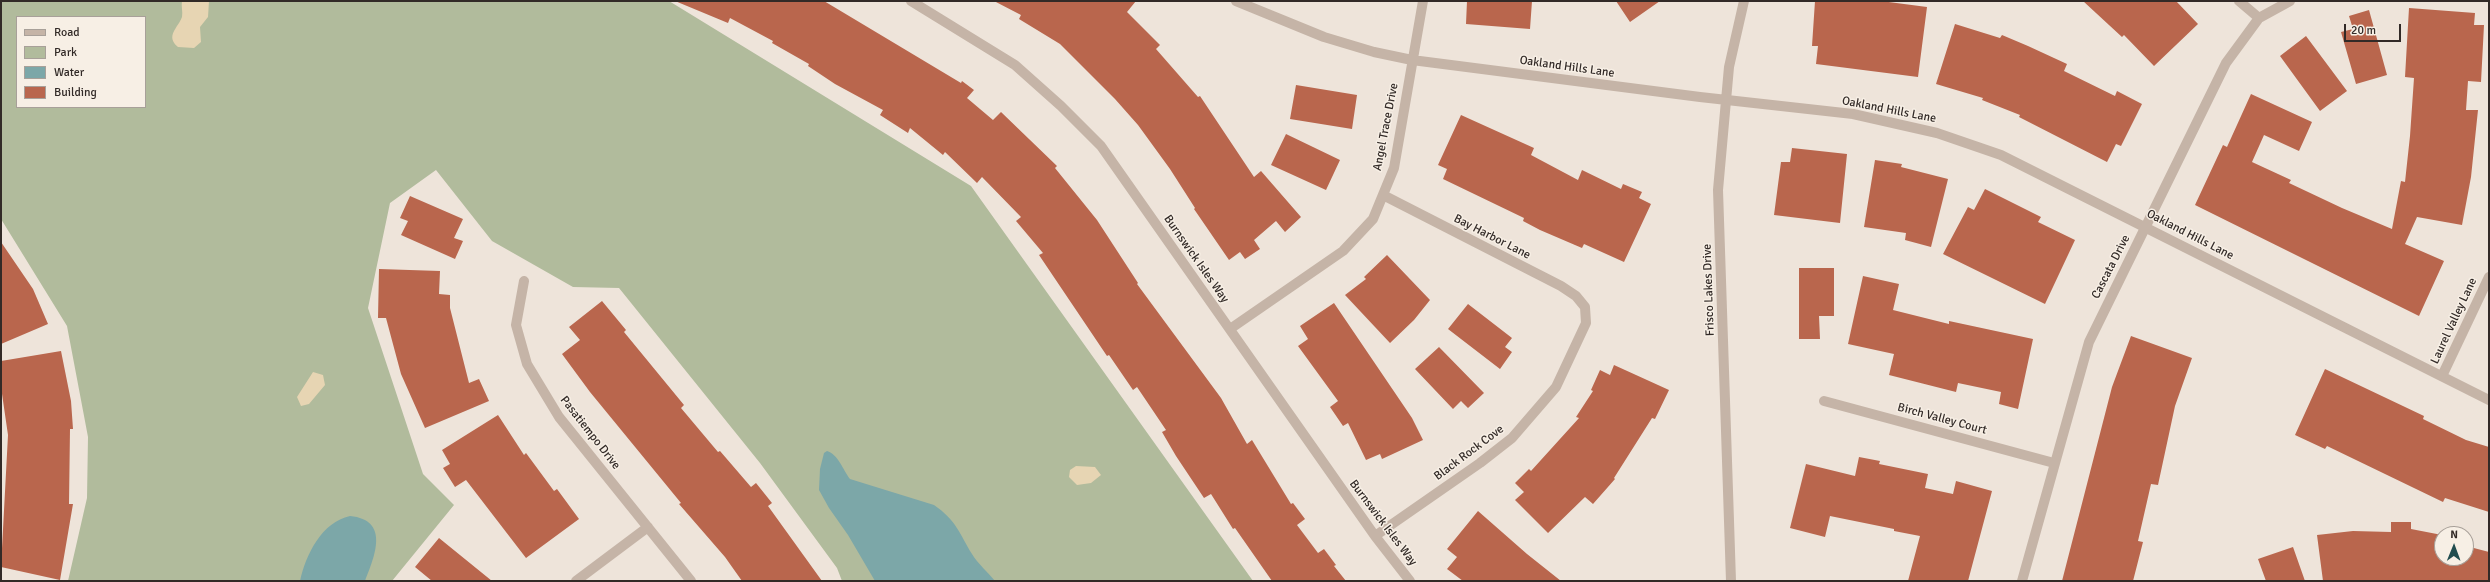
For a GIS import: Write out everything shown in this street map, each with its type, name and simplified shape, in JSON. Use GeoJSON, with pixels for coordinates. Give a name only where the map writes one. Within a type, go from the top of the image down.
{"type":"FeatureCollection","features":[{"type":"Feature","properties":{"kind":"street","name":"Burnswick Isles Way"},"geometry":{"type":"LineString","coordinates":[[911,1],[1015,65],[1061,106],[1101,146],[1375,536],[1410,581]]}},
{"type":"Feature","properties":{"kind":"street","name":"Oakland Hills Lane"},"geometry":{"type":"LineString","coordinates":[[1236,1],[1324,37],[1374,52],[1412,60],[1726,100],[1854,114],[1937,132],[2001,155],[2489,400]]}},
{"type":"Feature","properties":{"kind":"street","name":"Angel Trace Drive"},"geometry":{"type":"LineString","coordinates":[[1230,329],[1343,251],[1373,219],[1394,168],[1423,1]]}},
{"type":"Feature","properties":{"kind":"street","name":"Frisco Lakes Drive"},"geometry":{"type":"LineString","coordinates":[[1731,581],[1718,190],[1729,67],[1744,1]]}},
{"type":"Feature","properties":{"kind":"street"},"geometry":{"type":"LineString","coordinates":[[2239,1],[2259,18]]}},
{"type":"Feature","properties":{"kind":"street","name":"Cascata Drive"},"geometry":{"type":"LineString","coordinates":[[2022,581],[2088,342],[2146,228],[2226,62],[2259,18],[2290,1]]}},
{"type":"Feature","properties":{"kind":"street","name":"Bay Harbor Lane"},"geometry":{"type":"LineString","coordinates":[[1383,195],[1561,286],[1576,296],[1585,307]]}},
{"type":"Feature","properties":{"kind":"street","name":"Laurel Valley Lane"},"geometry":{"type":"LineString","coordinates":[[2442,376],[2489,277]]}},
{"type":"Feature","properties":{"kind":"street","name":"Pasatiempo Drive"},"geometry":{"type":"LineString","coordinates":[[524,281],[516,325],[527,364],[559,417],[692,581]]}},
{"type":"Feature","properties":{"kind":"street","name":"Black Rock Cove"},"geometry":{"type":"LineString","coordinates":[[1375,536],[1480,463],[1512,438],[1556,387],[1586,322],[1585,307]]}},
{"type":"Feature","properties":{"kind":"street","name":"Birch Valley Court"},"geometry":{"type":"LineString","coordinates":[[1824,401],[2054,463]]}},
{"type":"Feature","properties":{"kind":"street"},"geometry":{"type":"LineString","coordinates":[[576,581],[648,527]]}},
{"type":"Feature","properties":{"kind":"green space"},"geometry":{"type":"Polygon","coordinates":[[[1,1],[669,1],[971,186],[1253,581],[842,581],[837,568],[760,463],[619,288],[573,287],[492,241],[436,170],[390,203],[368,308],[423,474],[454,505],[392,581],[68,581],[87,498],[88,437],[67,326],[1,219],[1,1]]]}},
{"type":"Feature","properties":{"kind":"sand"},"geometry":{"type":"Polygon","coordinates":[[[182,1],[209,1],[208,17],[200,27],[201,42],[194,48],[178,47],[174,43],[172,36],[182,17],[182,1]]]}},
{"type":"Feature","properties":{"kind":"sand"},"geometry":{"type":"Polygon","coordinates":[[[313,372],[323,375],[325,385],[309,404],[301,406],[297,397],[313,372]]]}},
{"type":"Feature","properties":{"kind":"sand"},"geometry":{"type":"Polygon","coordinates":[[[1076,466],[1095,467],[1101,475],[1091,483],[1077,485],[1069,477],[1070,470],[1076,466]]]}},
{"type":"Feature","properties":{"kind":"water"},"geometry":{"type":"Polygon","coordinates":[[[827,451],[834,455],[850,479],[934,505],[942,511],[953,522],[974,558],[995,581],[875,581],[819,490],[820,469],[824,453],[827,451]]]}},
{"type":"Feature","properties":{"kind":"water"},"geometry":{"type":"Polygon","coordinates":[[[350,516],[363,519],[371,524],[375,532],[375,551],[365,581],[300,581],[306,560],[323,532],[340,519],[350,516]]]}},
{"type":"Feature","properties":{"kind":"building"},"geometry":{"type":"Polygon","coordinates":[[[675,1],[824,1],[961,83],[962,81],[974,90],[967,98],[993,120],[1001,112],[1057,166],[1055,168],[1097,220],[1138,283],[1137,284],[1221,398],[1247,444],[1252,440],[1291,504],[1293,503],[1305,519],[1297,525],[1318,553],[1324,549],[1336,565],[1334,566],[1346,581],[1272,581],[1235,528],[1233,529],[1211,494],[1204,498],[1162,432],[1166,430],[1137,387],[1133,390],[1109,355],[1107,356],[1039,255],[1043,253],[1016,221],[1021,217],[982,177],[977,183],[945,152],[943,155],[910,128],[908,133],[880,115],[883,110],[835,84],[808,66],[809,64],[772,43],[773,41],[730,18],[728,23],[675,1]]]}},
{"type":"Feature","properties":{"kind":"building"},"geometry":{"type":"Polygon","coordinates":[[[994,1],[1136,1],[1127,12],[1160,45],[1156,49],[1198,97],[1200,96],[1254,177],[1261,171],[1301,217],[1285,232],[1276,221],[1254,240],[1260,249],[1245,259],[1240,252],[1229,260],[1194,209],[1195,208],[1170,169],[1138,125],[1115,99],[1060,44],[1019,19],[1021,15],[994,1]]]}},
{"type":"Feature","properties":{"kind":"building"},"geometry":{"type":"Polygon","coordinates":[[[1467,1],[1532,1],[1530,29],[1466,24],[1467,1]]]}},
{"type":"Feature","properties":{"kind":"building"},"geometry":{"type":"Polygon","coordinates":[[[1616,1],[1660,1],[1630,22],[1616,1]]]}},
{"type":"Feature","properties":{"kind":"building"},"geometry":{"type":"Polygon","coordinates":[[[1815,1],[1881,1],[1927,7],[1918,77],[1816,64],[1818,46],[1812,46],[1815,1]]]}},
{"type":"Feature","properties":{"kind":"building"},"geometry":{"type":"Polygon","coordinates":[[[2083,1],[2176,1],[2198,24],[2154,66],[2124,35],[2122,37],[2083,1]]]}},
{"type":"Feature","properties":{"kind":"building"},"geometry":{"type":"Polygon","coordinates":[[[2409,8],[2475,13],[2474,25],[2484,25],[2481,82],[2468,81],[2466,110],[2478,110],[2471,177],[2462,225],[2417,217],[2405,244],[2444,261],[2419,316],[2195,205],[2223,145],[2227,147],[2251,94],[2312,122],[2299,151],[2264,135],[2252,162],[2291,180],[2289,183],[2342,208],[2392,229],[2401,181],[2405,182],[2410,136],[2414,78],[2405,77],[2409,8]]]}},
{"type":"Feature","properties":{"kind":"building"},"geometry":{"type":"Polygon","coordinates":[[[2369,10],[2387,75],[2356,84],[2341,32],[2353,29],[2349,16],[2369,10]]]}},
{"type":"Feature","properties":{"kind":"building"},"geometry":{"type":"Polygon","coordinates":[[[1955,24],[2000,38],[2002,35],[2028,46],[2067,64],[2064,71],[2115,96],[2117,91],[2142,104],[2121,146],[2116,144],[2107,162],[2019,117],[2020,115],[1982,100],[1983,98],[1936,84],[1955,24]]]}},
{"type":"Feature","properties":{"kind":"building"},"geometry":{"type":"Polygon","coordinates":[[[2306,36],[2347,91],[2320,111],[2280,56],[2306,36]]]}},
{"type":"Feature","properties":{"kind":"building"},"geometry":{"type":"Polygon","coordinates":[[[1296,85],[1357,95],[1352,129],[1290,119],[1296,85]]]}},
{"type":"Feature","properties":{"kind":"building"},"geometry":{"type":"Polygon","coordinates":[[[1461,115],[1534,148],[1531,155],[1578,180],[1582,170],[1621,189],[1623,184],[1642,192],[1639,198],[1651,204],[1624,262],[1584,244],[1582,248],[1540,230],[1523,221],[1524,218],[1443,179],[1447,169],[1438,165],[1461,115]]]}},
{"type":"Feature","properties":{"kind":"building"},"geometry":{"type":"Polygon","coordinates":[[[1286,134],[1340,160],[1326,190],[1271,165],[1286,134]]]}},
{"type":"Feature","properties":{"kind":"building"},"geometry":{"type":"Polygon","coordinates":[[[1792,148],[1847,154],[1840,223],[1774,215],[1781,162],[1790,162],[1792,148]]]}},
{"type":"Feature","properties":{"kind":"building"},"geometry":{"type":"Polygon","coordinates":[[[1875,160],[1902,164],[1901,167],[1948,179],[1931,247],[1905,240],[1906,233],[1864,227],[1875,160]]]}},
{"type":"Feature","properties":{"kind":"building"},"geometry":{"type":"Polygon","coordinates":[[[1985,189],[2041,217],[2038,222],[2075,240],[2045,304],[1943,254],[1968,207],[1974,210],[1985,189]]]}},
{"type":"Feature","properties":{"kind":"building"},"geometry":{"type":"Polygon","coordinates":[[[410,196],[463,219],[454,238],[463,241],[455,259],[401,235],[408,221],[400,218],[410,196]]]}},
{"type":"Feature","properties":{"kind":"building"},"geometry":{"type":"Polygon","coordinates":[[[1,242],[33,289],[48,324],[1,344],[1,242]]]}},
{"type":"Feature","properties":{"kind":"building"},"geometry":{"type":"Polygon","coordinates":[[[1387,255],[1430,300],[1414,320],[1390,343],[1345,295],[1366,279],[1364,277],[1387,255]]]}},
{"type":"Feature","properties":{"kind":"building"},"geometry":{"type":"Polygon","coordinates":[[[1799,268],[1834,268],[1834,316],[1819,316],[1820,339],[1799,339],[1799,268]]]}},
{"type":"Feature","properties":{"kind":"building"},"geometry":{"type":"Polygon","coordinates":[[[379,269],[440,271],[439,294],[450,295],[450,308],[469,383],[479,379],[489,401],[425,428],[401,374],[386,318],[378,318],[379,269]]]}},
{"type":"Feature","properties":{"kind":"building"},"geometry":{"type":"Polygon","coordinates":[[[1863,276],[1899,284],[1893,310],[1949,324],[1949,321],[2033,339],[2018,409],[1999,404],[2001,392],[1958,383],[1956,392],[1889,375],[1894,354],[1848,344],[1863,276]]]}},
{"type":"Feature","properties":{"kind":"building"},"geometry":{"type":"Polygon","coordinates":[[[602,301],[626,330],[624,332],[684,405],[681,408],[718,452],[720,451],[751,487],[756,483],[772,503],[768,506],[822,581],[742,581],[725,557],[679,504],[681,503],[590,392],[562,354],[580,340],[569,327],[602,301]]]}},
{"type":"Feature","properties":{"kind":"building"},"geometry":{"type":"Polygon","coordinates":[[[1334,303],[1412,418],[1423,440],[1382,459],[1380,454],[1366,460],[1348,423],[1343,426],[1330,407],[1338,401],[1298,346],[1308,339],[1300,326],[1334,303]]]}},
{"type":"Feature","properties":{"kind":"building"},"geometry":{"type":"Polygon","coordinates":[[[1468,304],[1512,338],[1505,347],[1512,352],[1500,369],[1448,329],[1468,304]]]}},
{"type":"Feature","properties":{"kind":"building"},"geometry":{"type":"Polygon","coordinates":[[[2131,336],[2192,358],[2175,406],[2158,485],[2151,484],[2138,541],[2143,542],[2133,581],[2062,581],[2112,387],[2131,336]]]}},
{"type":"Feature","properties":{"kind":"building"},"geometry":{"type":"Polygon","coordinates":[[[1439,347],[1484,393],[1468,408],[1461,401],[1453,409],[1415,369],[1439,347]]]}},
{"type":"Feature","properties":{"kind":"building"},"geometry":{"type":"Polygon","coordinates":[[[61,351],[71,401],[73,429],[70,429],[69,504],[73,504],[60,580],[1,567],[8,435],[1,387],[1,361],[61,351]]]}},
{"type":"Feature","properties":{"kind":"building"},"geometry":{"type":"Polygon","coordinates":[[[1614,365],[1669,390],[1655,419],[1652,418],[1614,478],[1615,479],[1593,504],[1585,497],[1548,533],[1515,500],[1524,492],[1515,483],[1529,469],[1531,471],[1579,418],[1576,417],[1593,391],[1591,390],[1600,370],[1610,375],[1614,365]]]}},
{"type":"Feature","properties":{"kind":"building"},"geometry":{"type":"Polygon","coordinates":[[[2325,369],[2424,416],[2423,419],[2466,440],[2489,447],[2489,512],[2445,498],[2443,502],[2327,446],[2325,449],[2295,435],[2325,369]]]}},
{"type":"Feature","properties":{"kind":"building"},"geometry":{"type":"Polygon","coordinates":[[[498,415],[524,455],[526,453],[554,491],[557,489],[579,519],[526,558],[466,480],[455,487],[443,468],[450,464],[442,450],[498,415]]]}},
{"type":"Feature","properties":{"kind":"building"},"geometry":{"type":"Polygon","coordinates":[[[1859,457],[1880,461],[1879,464],[1928,474],[1925,488],[1953,494],[1956,481],[1992,491],[1968,581],[1908,581],[1920,536],[1830,516],[1825,537],[1790,528],[1806,464],[1855,476],[1859,457]]]}},
{"type":"Feature","properties":{"kind":"building"},"geometry":{"type":"Polygon","coordinates":[[[1478,511],[1527,554],[1561,581],[1463,581],[1447,569],[1457,557],[1447,549],[1478,511]]]}},
{"type":"Feature","properties":{"kind":"building"},"geometry":{"type":"Polygon","coordinates":[[[2391,522],[2411,522],[2411,529],[2434,533],[2434,566],[2474,566],[2474,548],[2489,552],[2489,581],[2323,581],[2317,535],[2353,531],[2391,532],[2391,522]]]}},
{"type":"Feature","properties":{"kind":"building"},"geometry":{"type":"Polygon","coordinates":[[[439,538],[492,581],[432,581],[415,567],[439,538]]]}},
{"type":"Feature","properties":{"kind":"building"},"geometry":{"type":"Polygon","coordinates":[[[2293,547],[2305,581],[2266,581],[2258,559],[2293,547]]]}}]}
